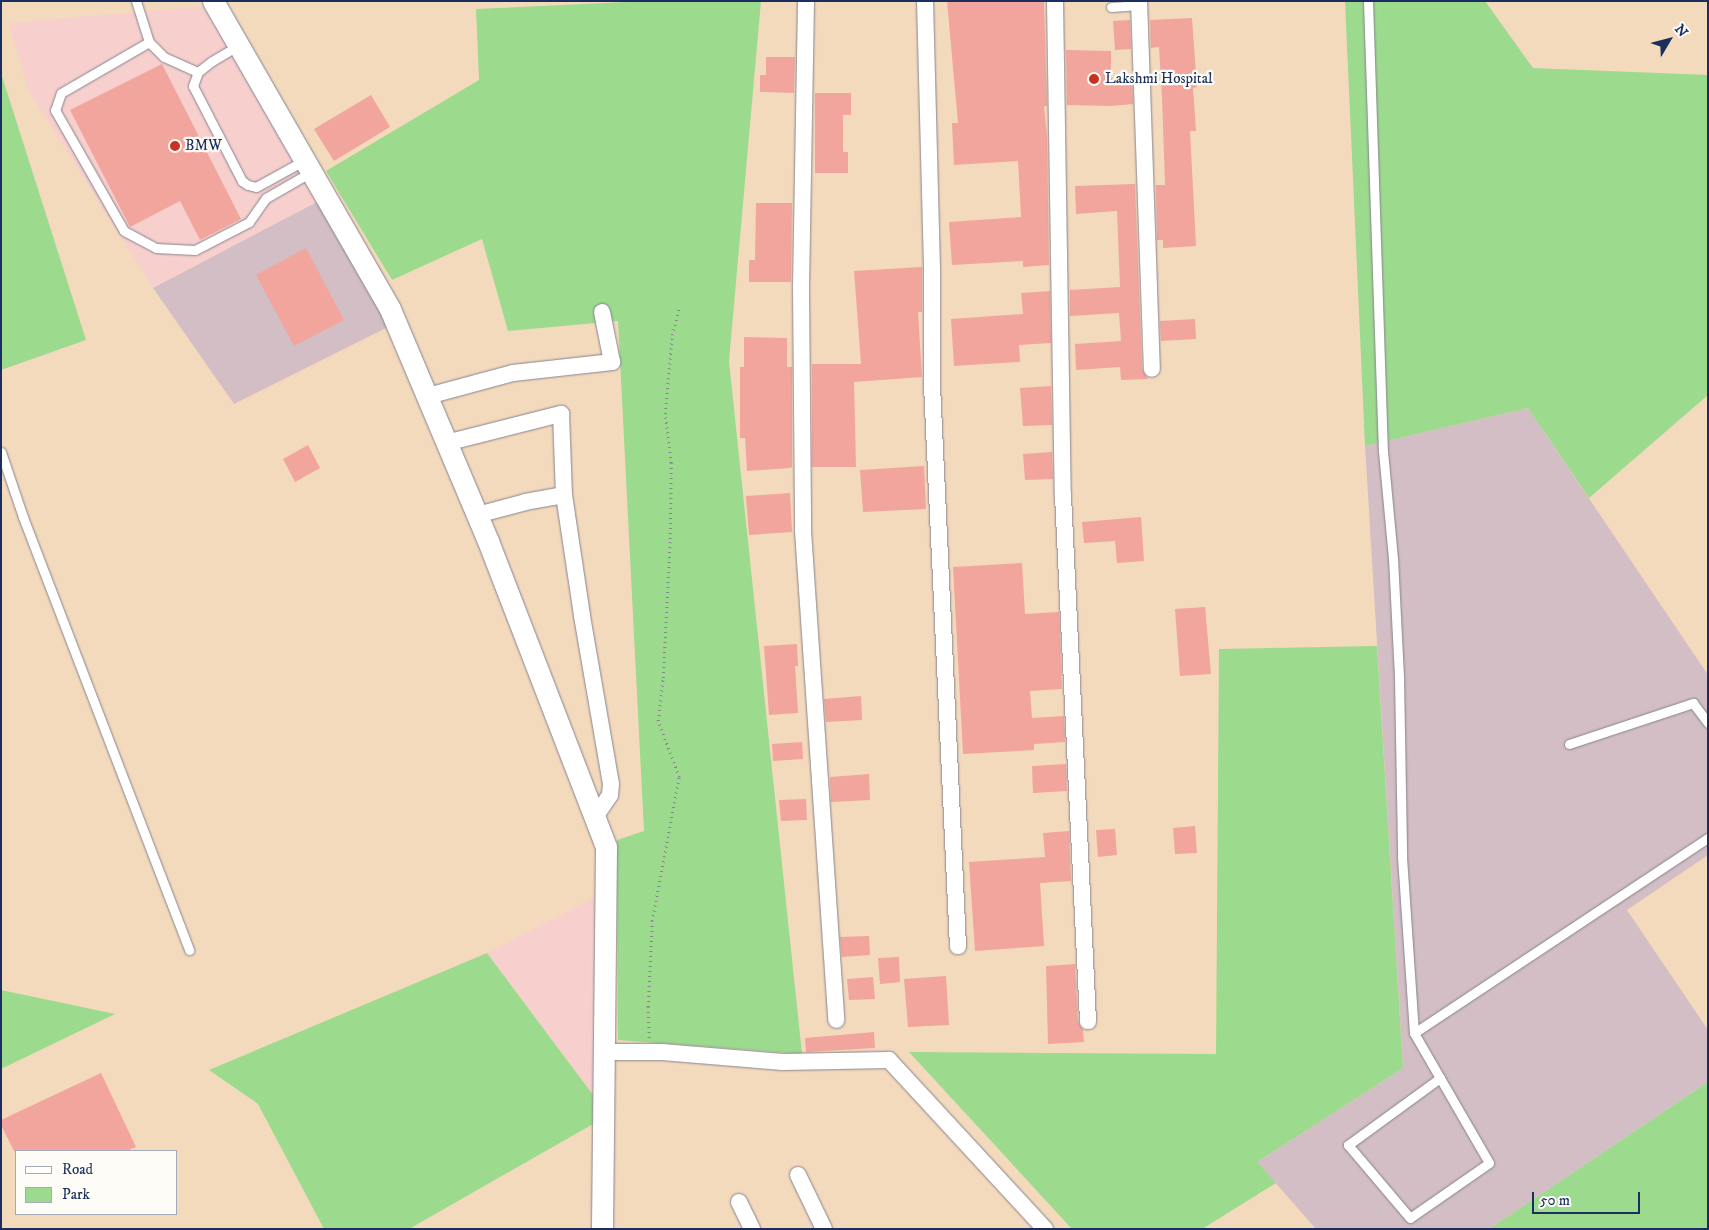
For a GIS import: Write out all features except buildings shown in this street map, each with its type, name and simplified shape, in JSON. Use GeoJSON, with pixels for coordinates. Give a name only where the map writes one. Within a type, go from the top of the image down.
{"type":"FeatureCollection","features":[{"type":"Feature","properties":{"kind":"street"},"geometry":{"type":"LineString","coordinates":[[213,1],[390,309],[477,516],[606,847],[602,1229]]}},
{"type":"Feature","properties":{"kind":"street"},"geometry":{"type":"LineString","coordinates":[[806,1],[800,287],[803,530],[836,1020]]}},
{"type":"Feature","properties":{"kind":"street"},"geometry":{"type":"LineString","coordinates":[[925,1],[932,271],[932,385],[958,946]]}},
{"type":"Feature","properties":{"kind":"street"},"geometry":{"type":"LineString","coordinates":[[1055,1],[1063,494],[1088,1021]]}},
{"type":"Feature","properties":{"kind":"street"},"geometry":{"type":"LineString","coordinates":[[1139,3],[1152,369]]}},
{"type":"Feature","properties":{"kind":"street"},"geometry":{"type":"LineString","coordinates":[[428,396],[514,373],[612,362],[602,312]]}},
{"type":"Feature","properties":{"kind":"street"},"geometry":{"type":"LineString","coordinates":[[446,443],[561,414],[564,495],[582,616],[611,784],[610,795],[595,817]]}},
{"type":"Feature","properties":{"kind":"street"},"geometry":{"type":"LineString","coordinates":[[477,516],[526,502],[564,495]]}},
{"type":"Feature","properties":{"kind":"street"},"geometry":{"type":"LineString","coordinates":[[604,1052],[650,1052],[783,1062],[890,1060],[1045,1229]]}},
{"type":"Feature","properties":{"kind":"street"},"geometry":{"type":"LineString","coordinates":[[798,1175],[824,1229]]}},
{"type":"Feature","properties":{"kind":"street"},"geometry":{"type":"LineString","coordinates":[[739,1202],[752,1229]]}},
{"type":"Feature","properties":{"kind":"lane"},"geometry":{"type":"LineString","coordinates":[[136,1],[149,42],[164,57],[198,72]]}},
{"type":"Feature","properties":{"kind":"lane"},"geometry":{"type":"LineString","coordinates":[[1368,1],[1383,451],[1393,558],[1399,677],[1402,857],[1414,1033],[1490,1163],[1410,1218],[1348,1146],[1440,1078]]}},
{"type":"Feature","properties":{"kind":"lane"},"geometry":{"type":"LineString","coordinates":[[1111,7],[1139,3]]}},
{"type":"Feature","properties":{"kind":"lane"},"geometry":{"type":"LineString","coordinates":[[149,42],[61,94],[56,110],[124,231],[156,248],[194,250],[249,222],[266,198],[308,166]]}},
{"type":"Feature","properties":{"kind":"lane"},"geometry":{"type":"LineString","coordinates":[[239,45],[198,72],[193,86],[242,181],[256,187],[308,166]]}},
{"type":"Feature","properties":{"kind":"lane"},"geometry":{"type":"LineString","coordinates":[[1,452],[23,518],[189,950]]}},
{"type":"Feature","properties":{"kind":"lane"},"geometry":{"type":"LineString","coordinates":[[1569,744],[1693,703],[1708,724]]}},
{"type":"Feature","properties":{"kind":"lane"},"geometry":{"type":"LineString","coordinates":[[1414,1033],[1708,838]]}},
{"type":"Feature","properties":{"kind":"path"},"geometry":{"type":"LineString","coordinates":[[650,1052],[648,1007],[652,921],[679,777],[658,721],[663,678],[670,539],[671,464],[665,414],[672,336],[679,308]]}},
{"type":"Feature","properties":{"kind":"shaded area","name":"BMW"},"geometry":{"type":"Polygon","coordinates":[[[205,6],[319,201],[153,288],[28,90],[9,23],[205,6]]]}},
{"type":"Feature","properties":{"kind":"shaded area"},"geometry":{"type":"Polygon","coordinates":[[[319,201],[388,327],[234,404],[153,288],[319,201]]]}},
{"type":"Feature","properties":{"kind":"shaded area"},"geometry":{"type":"Polygon","coordinates":[[[1528,408],[1708,675],[1708,855],[1627,910],[1708,1030],[1708,1082],[1489,1229],[1316,1229],[1257,1162],[1403,1068],[1365,446],[1528,408]]]}},
{"type":"Feature","properties":{"kind":"shaded area"},"geometry":{"type":"Polygon","coordinates":[[[595,897],[593,1095],[487,953],[595,897]]]}},
{"type":"Feature","properties":{"kind":"green space"},"geometry":{"type":"Polygon","coordinates":[[[649,1],[761,1],[729,361],[802,1054],[618,1040],[617,840],[644,831],[618,321],[508,331],[482,239],[392,280],[326,171],[479,80],[476,9],[649,1]]]}},
{"type":"Feature","properties":{"kind":"green space"},"geometry":{"type":"Polygon","coordinates":[[[1345,1],[1485,1],[1533,68],[1708,75],[1708,395],[1589,498],[1528,408],[1365,446],[1345,1]]]}},
{"type":"Feature","properties":{"kind":"green space"},"geometry":{"type":"Polygon","coordinates":[[[1,73],[86,340],[1,370],[1,73]]]}},
{"type":"Feature","properties":{"kind":"green space"},"geometry":{"type":"Polygon","coordinates":[[[1377,646],[1403,1068],[1257,1162],[1276,1183],[1202,1229],[1072,1229],[909,1052],[1216,1054],[1219,649],[1377,646]]]}},
{"type":"Feature","properties":{"kind":"green space"},"geometry":{"type":"Polygon","coordinates":[[[487,953],[593,1095],[593,1124],[409,1229],[324,1229],[258,1104],[209,1070],[487,953]]]}},
{"type":"Feature","properties":{"kind":"green space"},"geometry":{"type":"Polygon","coordinates":[[[1,990],[115,1014],[1,1069],[1,990]]]}},
{"type":"Feature","properties":{"kind":"green space"},"geometry":{"type":"Polygon","coordinates":[[[1708,1082],[1708,1229],[1489,1229],[1708,1082]]]}},
{"type":"Feature","properties":{"kind":"place","name":"Lakshmi Hospital"},"geometry":{"type":"Point","coordinates":[1094,79]}},
{"type":"Feature","properties":{"kind":"place","name":"BMW"},"geometry":{"type":"Point","coordinates":[175,146]}}]}
